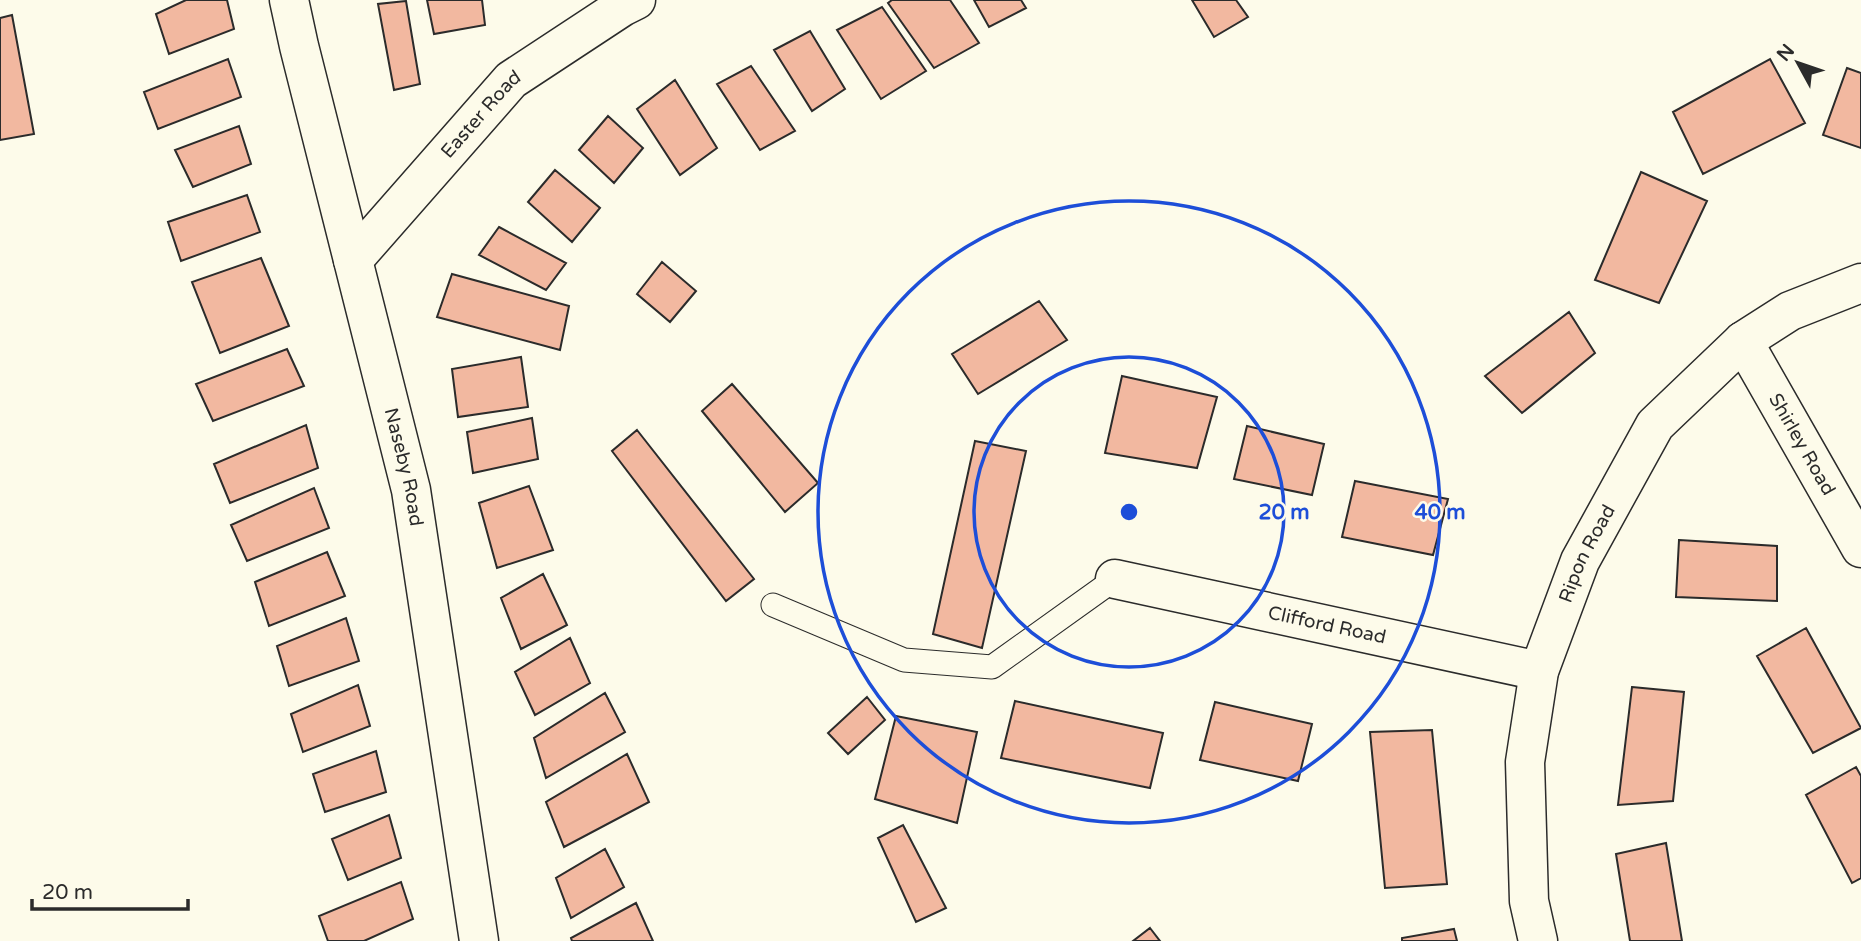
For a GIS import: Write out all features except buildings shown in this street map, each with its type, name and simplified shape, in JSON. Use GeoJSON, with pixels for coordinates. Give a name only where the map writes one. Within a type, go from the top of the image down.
{"type":"FeatureCollection","features":[{"type":"Feature","properties":{"kind":"street","name":"Naseby Road"},"geometry":{"type":"LineString","coordinates":[[289,0],[411,490],[479,941]]}},
{"type":"Feature","properties":{"kind":"street","name":"Easter Road"},"geometry":{"type":"LineString","coordinates":[[353,260],[511,80],[622,6],[636,0]]}},
{"type":"Feature","properties":{"kind":"street","name":"Ripon Road"},"geometry":{"type":"LineString","coordinates":[[1538,941],[1529,901],[1525,762],[1539,671],[1580,561],[1655,425],[1743,341],[1790,311],[1861,283]]}},
{"type":"Feature","properties":{"kind":"street","name":"Shirley Road"},"geometry":{"type":"LineString","coordinates":[[1743,341],[1861,548]]}},
{"type":"Feature","properties":{"kind":"street","name":"Clifford Road"},"geometry":{"type":"LineString","coordinates":[[1115,579],[1539,671]]}},
{"type":"Feature","properties":{"kind":"lane"},"geometry":{"type":"LineString","coordinates":[[773,605],[904,660],[992,667],[1115,579]]}}]}
